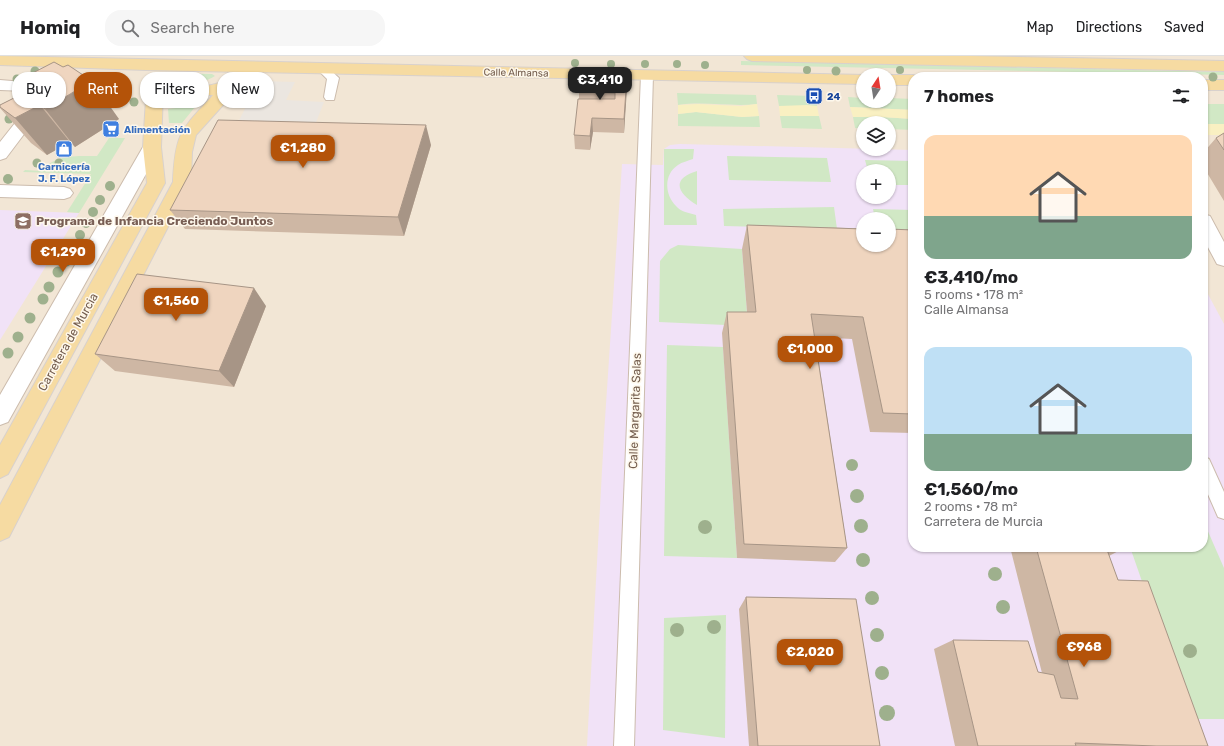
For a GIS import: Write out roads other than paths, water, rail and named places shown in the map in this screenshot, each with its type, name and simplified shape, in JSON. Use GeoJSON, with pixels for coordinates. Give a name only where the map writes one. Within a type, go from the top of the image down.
{"type":"FeatureCollection","features":[{"type":"Feature","properties":{"kind":"main road"},"geometry":{"type":"LineString","coordinates":[[752,56],[1056,59],[1224,66]]}},
{"type":"Feature","properties":{"kind":"main road","name":"Calle Almansa"},"geometry":{"type":"LineString","coordinates":[[0,60],[267,61],[322,68],[856,79]]}},
{"type":"Feature","properties":{"kind":"main road"},"geometry":{"type":"LineString","coordinates":[[148,60],[152,72]]}},
{"type":"Feature","properties":{"kind":"main road"},"geometry":{"type":"LineString","coordinates":[[254,72],[267,61]]}},
{"type":"Feature","properties":{"kind":"main road"},"geometry":{"type":"LineString","coordinates":[[896,80],[908,80]]}},
{"type":"Feature","properties":{"kind":"main road"},"geometry":{"type":"LineString","coordinates":[[1208,85],[1224,85]]}},
{"type":"Feature","properties":{"kind":"main road"},"geometry":{"type":"LineString","coordinates":[[0,529],[182,182],[183,152],[188,135],[192,128],[217,100]]}},
{"type":"Feature","properties":{"kind":"main road"},"geometry":{"type":"LineString","coordinates":[[152,147],[154,108]]}},
{"type":"Feature","properties":{"kind":"main road","name":"Carretera de Murcia"},"geometry":{"type":"LineString","coordinates":[[0,467],[156,183],[152,147]]}},
{"type":"Feature","properties":{"kind":"street"},"geometry":{"type":"LineString","coordinates":[[0,85],[30,86],[38,95],[38,105],[0,154]]}},
{"type":"Feature","properties":{"kind":"street","name":"Carretera de Murcia"},"geometry":{"type":"LineString","coordinates":[[0,414],[152,147]]}},
{"type":"Feature","properties":{"kind":"street"},"geometry":{"type":"LineString","coordinates":[[0,191],[64,193]]}},
{"type":"Feature","properties":{"kind":"street"},"geometry":{"type":"LineString","coordinates":[[1208,230],[1224,259]]}},
{"type":"Feature","properties":{"kind":"lane"},"geometry":{"type":"LineString","coordinates":[[322,68],[333,78],[330,97]]}},
{"type":"Feature","properties":{"kind":"lane","name":"Calle Margarita Salas"},"geometry":{"type":"LineString","coordinates":[[624,746],[647,75]]}},
{"type":"Feature","properties":{"kind":"lane"},"geometry":{"type":"LineString","coordinates":[[1208,475],[1224,511]]}},
{"type":"Feature","properties":{"kind":"place","name":"24"},"geometry":{"type":"Point","coordinates":[814,96]}},
{"type":"Feature","properties":{"kind":"place","name":"Alimentación"},"geometry":{"type":"Point","coordinates":[111,129]}},
{"type":"Feature","properties":{"kind":"place","name":"Carnicería J. F. López"},"geometry":{"type":"Point","coordinates":[64,149]}},
{"type":"Feature","properties":{"kind":"place","name":"Programa de Infancia Creciendo Juntos"},"geometry":{"type":"Point","coordinates":[23,221]}}]}
